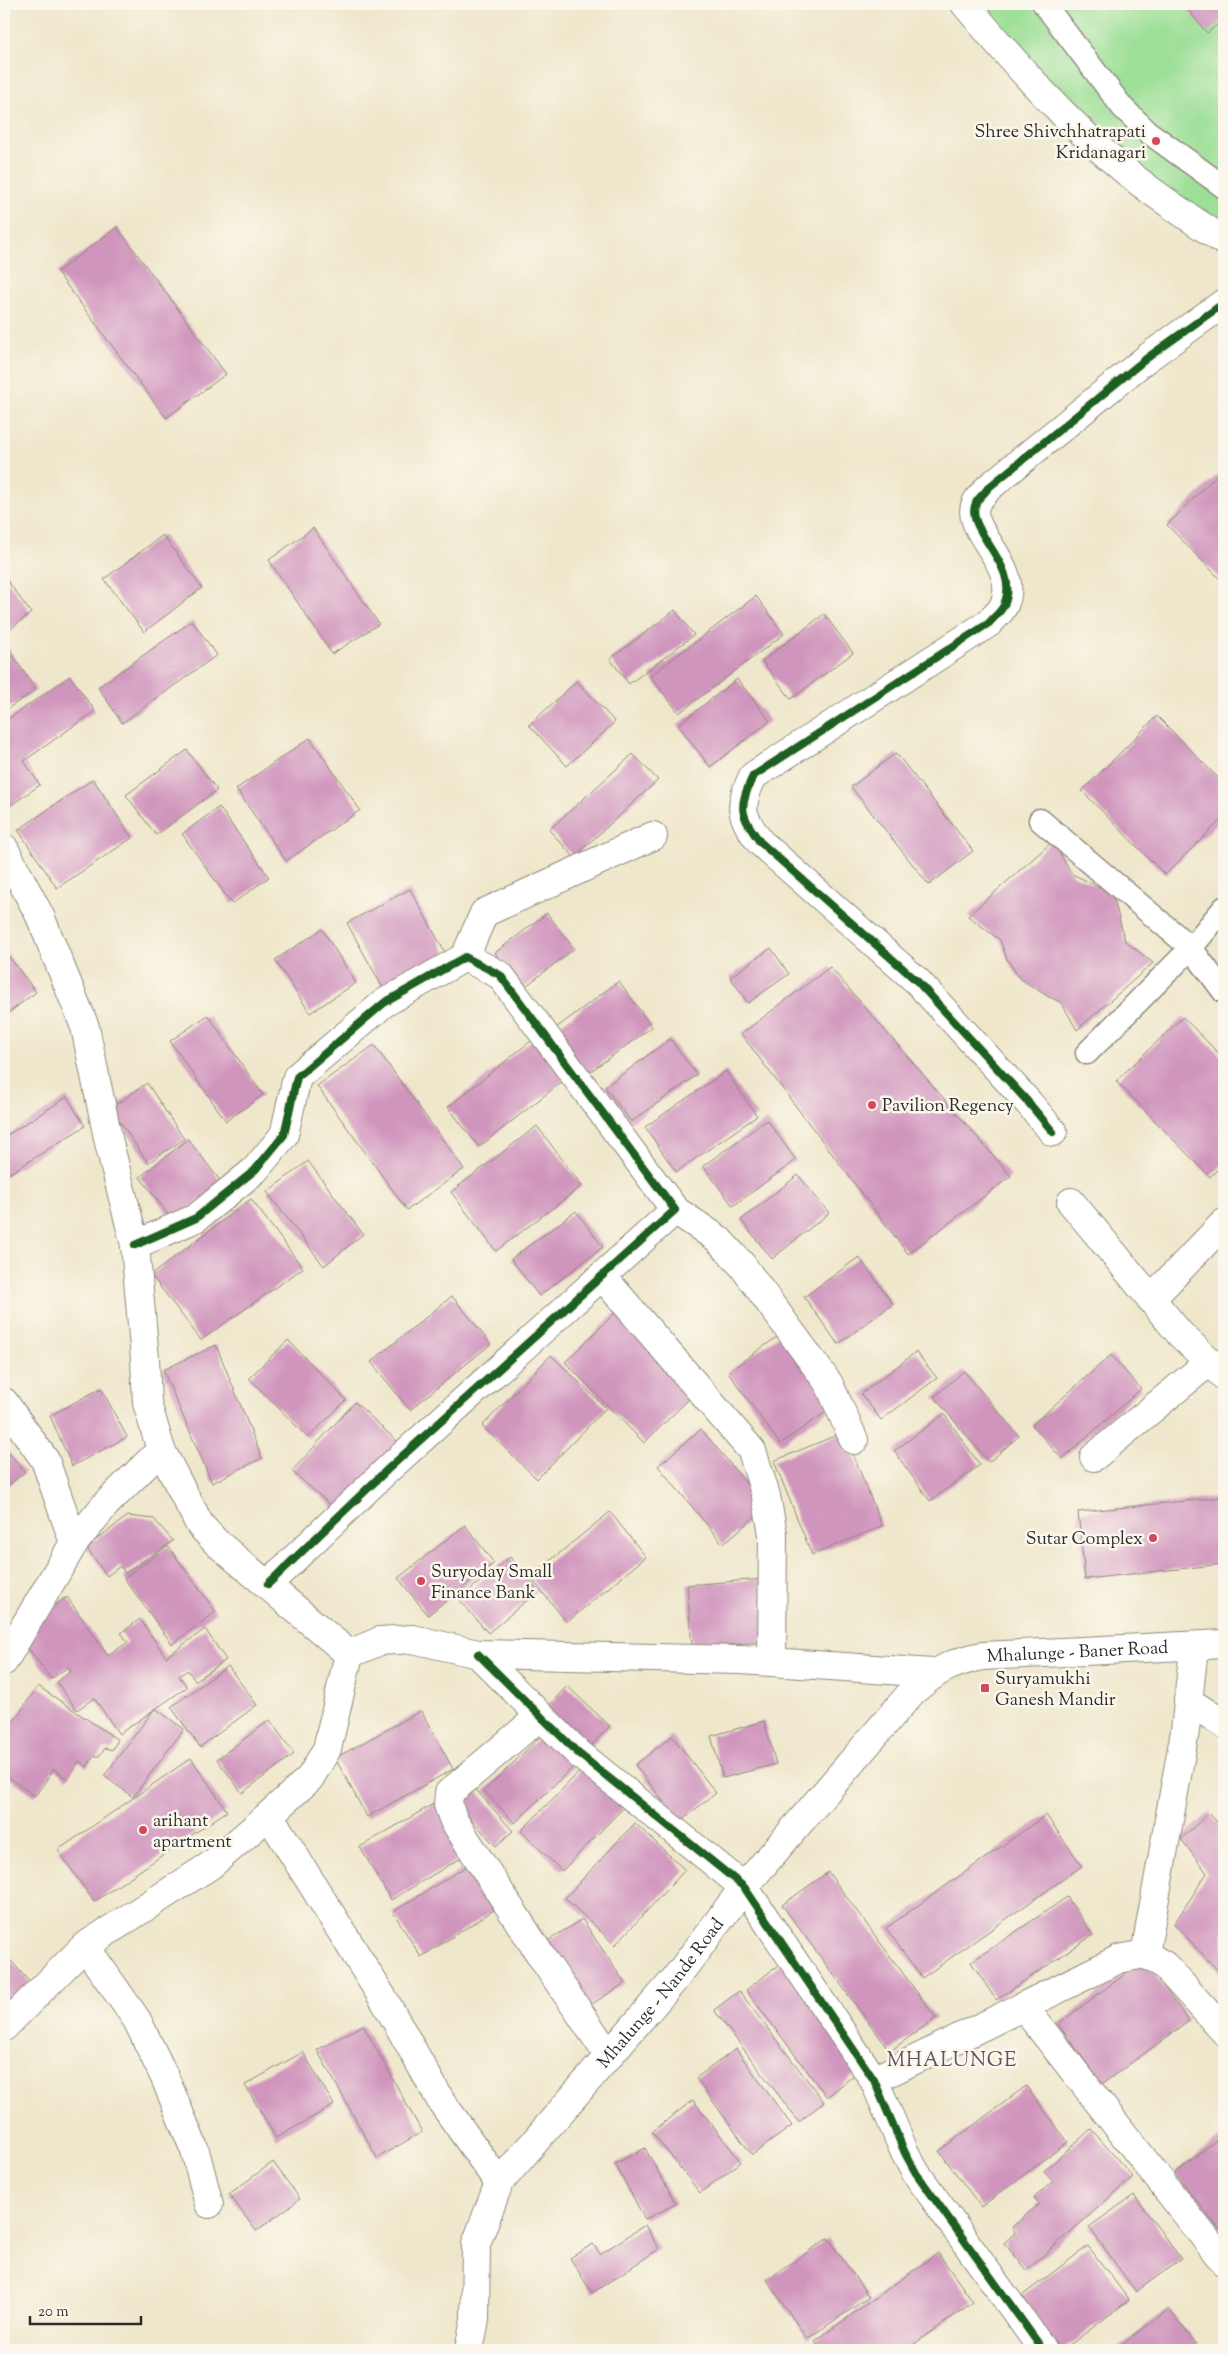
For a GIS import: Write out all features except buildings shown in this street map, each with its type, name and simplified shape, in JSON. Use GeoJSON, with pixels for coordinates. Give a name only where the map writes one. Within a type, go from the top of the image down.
{"type":"FeatureCollection","features":[{"type":"Feature","properties":{"kind":"street"},"geometry":{"type":"LineString","coordinates":[[965,4],[1016,65],[1066,117],[1129,174],[1224,241]]}},
{"type":"Feature","properties":{"kind":"street"},"geometry":{"type":"LineString","coordinates":[[1052,1132],[1028,1102],[917,981],[760,842],[744,819],[743,798],[753,776],[988,623],[1004,606],[1008,587],[1006,572],[974,518],[976,504],[988,488],[1147,358],[1224,303]]}},
{"type":"Feature","properties":{"kind":"street"},"geometry":{"type":"LineString","coordinates":[[135,1245],[196,1218],[256,1170],[284,1135],[297,1077],[384,1003],[465,957],[484,913],[653,836]]}},
{"type":"Feature","properties":{"kind":"street"},"geometry":{"type":"LineString","coordinates":[[5,852],[40,916],[86,1027],[109,1143],[135,1245],[147,1403],[161,1450],[200,1525],[216,1542],[349,1654]]}},
{"type":"Feature","properties":{"kind":"street"},"geometry":{"type":"LineString","coordinates":[[465,957],[500,975],[675,1210],[718,1239],[742,1265],[829,1384],[854,1440]]}},
{"type":"Feature","properties":{"kind":"street"},"geometry":{"type":"LineString","coordinates":[[1071,1202],[1180,1334],[1217,1369],[1094,1458]]}},
{"type":"Feature","properties":{"kind":"street"},"geometry":{"type":"LineString","coordinates":[[268,1584],[388,1469],[675,1210]]}},
{"type":"Feature","properties":{"kind":"street"},"geometry":{"type":"LineString","coordinates":[[1151,1299],[1224,1223]]}},
{"type":"Feature","properties":{"kind":"street"},"geometry":{"type":"LineString","coordinates":[[602,1276],[752,1451],[766,1496],[773,1534],[772,1662]]}},
{"type":"Feature","properties":{"kind":"street"},"geometry":{"type":"LineString","coordinates":[[4,1402],[45,1460],[74,1543]]}},
{"type":"Feature","properties":{"kind":"street"},"geometry":{"type":"LineString","coordinates":[[4,1661],[74,1543],[106,1504],[161,1450]]}},
{"type":"Feature","properties":{"kind":"street"},"geometry":{"type":"LineString","coordinates":[[349,1654],[380,1641],[413,1638],[478,1654],[772,1662],[933,1674]]}},
{"type":"Feature","properties":{"kind":"street","name":"Mhalunge - Baner Road"},"geometry":{"type":"LineString","coordinates":[[933,1674],[960,1661],[982,1656],[1194,1647],[1224,1644]]}},
{"type":"Feature","properties":{"kind":"street"},"geometry":{"type":"LineString","coordinates":[[1145,1954],[1185,1730],[1194,1647]]}},
{"type":"Feature","properties":{"kind":"street"},"geometry":{"type":"LineString","coordinates":[[4,2027],[85,1946],[212,1865],[310,1778],[327,1749],[349,1654]]}},
{"type":"Feature","properties":{"kind":"street"},"geometry":{"type":"LineString","coordinates":[[478,1654],[578,1753],[744,1887],[874,2080],[905,2153],[916,2173],[1043,2350]]}},
{"type":"Feature","properties":{"kind":"street","name":"Mhalunge - Nande Road"},"geometry":{"type":"LineString","coordinates":[[469,2350],[475,2320],[476,2244],[499,2183],[675,1979],[744,1887],[912,1694],[933,1674]]}},
{"type":"Feature","properties":{"kind":"street"},"geometry":{"type":"LineString","coordinates":[[1188,1701],[1224,1724]]}},
{"type":"Feature","properties":{"kind":"street"},"geometry":{"type":"LineString","coordinates":[[540,1716],[449,1793],[448,1805],[454,1821],[534,1946],[609,2056]]}},
{"type":"Feature","properties":{"kind":"street"},"geometry":{"type":"LineString","coordinates":[[270,1815],[386,2003],[441,2101],[499,2183]]}},
{"type":"Feature","properties":{"kind":"street"},"geometry":{"type":"LineString","coordinates":[[85,1946],[137,2020],[162,2070],[195,2151],[209,2204]]}},
{"type":"Feature","properties":{"kind":"street"},"geometry":{"type":"LineString","coordinates":[[874,2080],[1119,1959],[1145,1954],[1164,1965],[1224,2031]]}},
{"type":"Feature","properties":{"kind":"street"},"geometry":{"type":"LineString","coordinates":[[1023,2006],[1224,2262]]}},
{"type":"Feature","properties":{"kind":"lane"},"geometry":{"type":"LineString","coordinates":[[1044,4],[1123,108],[1148,132],[1224,187]]}},
{"type":"Feature","properties":{"kind":"lane"},"geometry":{"type":"LineString","coordinates":[[1040,820],[1191,948],[1224,992]]}},
{"type":"Feature","properties":{"kind":"lane"},"geometry":{"type":"LineString","coordinates":[[1087,1053],[1191,948],[1224,908]]}},
{"type":"Feature","properties":{"kind":"green space","name":"Shree Shivchhatrapati Kridanagari"},"geometry":{"type":"Polygon","coordinates":[[[981,4],[1224,4],[1224,248],[1103,156],[981,4]]]}},
{"type":"Feature","properties":{"kind":"cycle path"},"geometry":{"type":"LineString","coordinates":[[1053,1132],[1028,1102],[917,981],[760,842],[748,824],[743,804],[753,776],[989,623],[1003,608],[1007,590],[1000,562],[977,525],[974,513],[978,499],[988,488],[1147,358],[1224,303]]}},
{"type":"Feature","properties":{"kind":"cycle path"},"geometry":{"type":"LineString","coordinates":[[135,1245],[196,1218],[255,1170],[284,1135],[297,1077],[384,1003],[465,957],[500,975],[675,1210],[388,1469],[268,1584]]}},
{"type":"Feature","properties":{"kind":"cycle path"},"geometry":{"type":"LineString","coordinates":[[478,1654],[578,1753],[744,1887],[874,2080],[905,2153],[916,2173],[1043,2350]]}},
{"type":"Feature","properties":{"kind":"place","name":"Shree Shivchhatrapati Kridanagari"},"geometry":{"type":"Point","coordinates":[1156,141]}},
{"type":"Feature","properties":{"kind":"place","name":"Pavilion Regency"},"geometry":{"type":"Point","coordinates":[872,1105]}},
{"type":"Feature","properties":{"kind":"place","name":"Sutar Complex"},"geometry":{"type":"Point","coordinates":[1153,1538]}},
{"type":"Feature","properties":{"kind":"place","name":"Suryoday Small Finance Bank"},"geometry":{"type":"Point","coordinates":[421,1581]}},
{"type":"Feature","properties":{"kind":"place","name":"Suryamukhi Ganesh Mandir"},"geometry":{"type":"Point","coordinates":[985,1688]}},
{"type":"Feature","properties":{"kind":"place","name":"arihant apartment"},"geometry":{"type":"Point","coordinates":[143,1830]}},
{"type":"Feature","properties":{"kind":"district","name":"MHALUNGE"},"geometry":{"type":"Point","coordinates":[952,2059]}}]}
